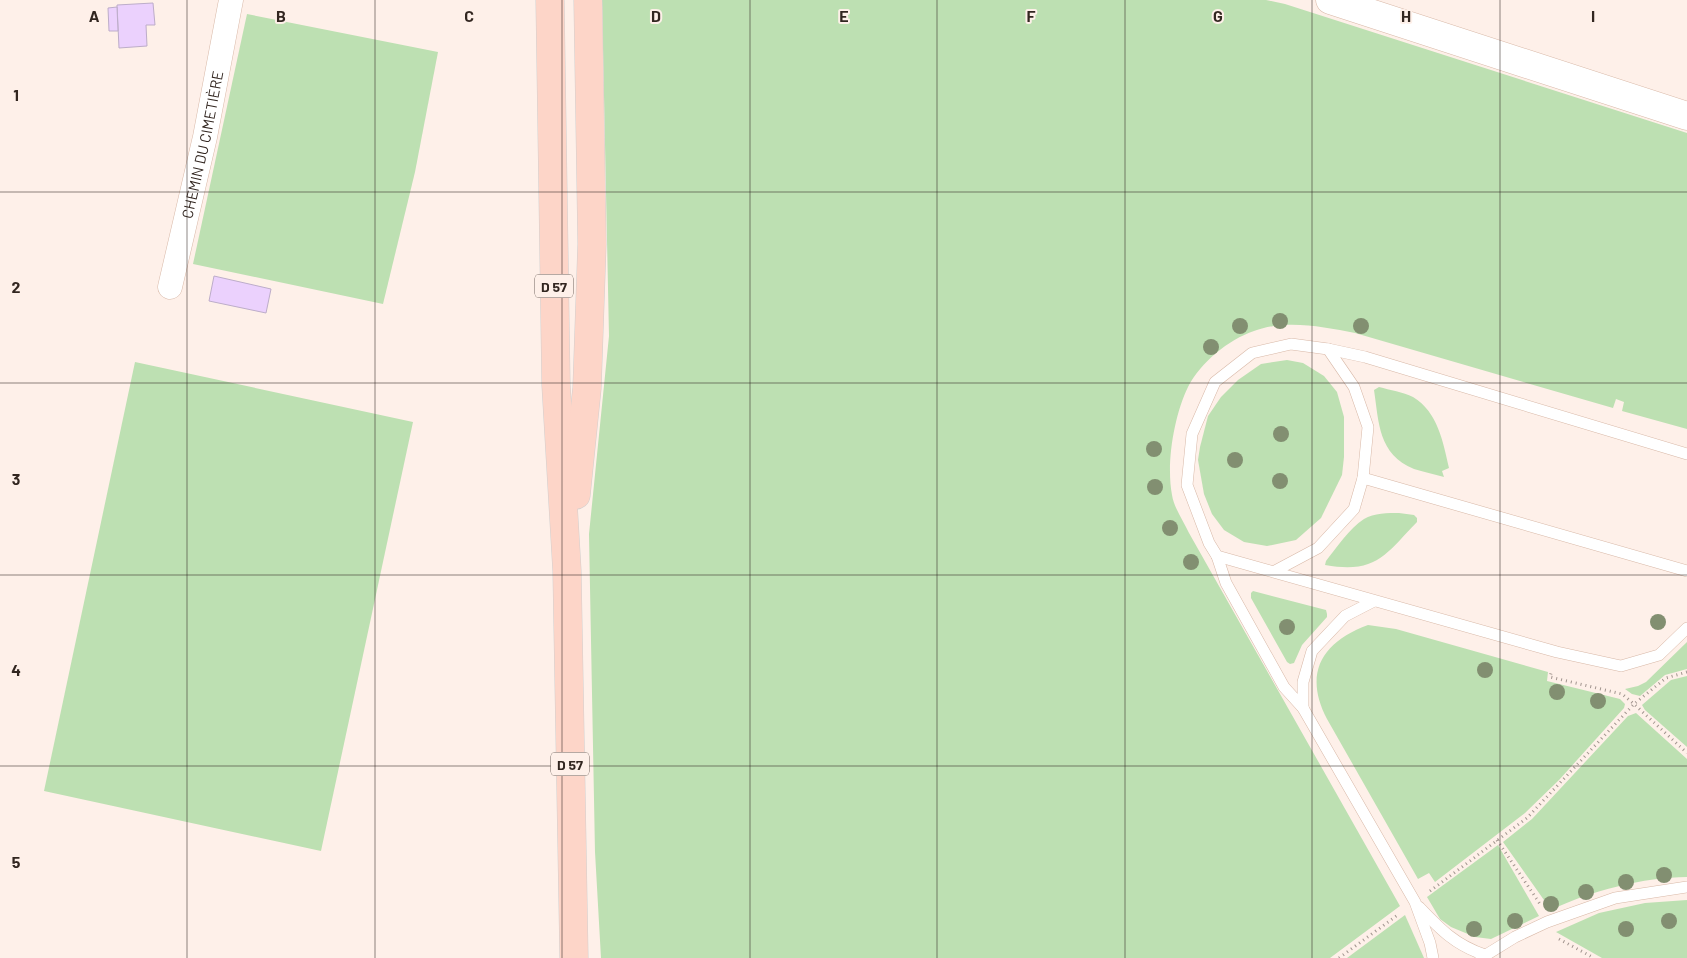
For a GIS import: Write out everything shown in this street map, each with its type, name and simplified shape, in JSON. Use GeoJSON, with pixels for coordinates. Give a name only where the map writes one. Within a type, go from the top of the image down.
{"type":"FeatureCollection","features":[{"type":"Feature","properties":{"kind":"main road","name":"D 57"},"geometry":{"type":"LineString","coordinates":[[550,0],[556,385],[567,571],[574,958]]}},
{"type":"Feature","properties":{"kind":"main road","name":"D 57"},"geometry":{"type":"LineString","coordinates":[[567,571],[588,378],[592,244],[588,0]]}},
{"type":"Feature","properties":{"kind":"street","name":"CHEMIN DU CIMETIÈRE"},"geometry":{"type":"LineString","coordinates":[[170,287],[205,137],[231,0]]}},
{"type":"Feature","properties":{"kind":"street"},"geometry":{"type":"LineString","coordinates":[[1330,0],[1687,116]]}},
{"type":"Feature","properties":{"kind":"lane"},"geometry":{"type":"LineString","coordinates":[[1433,958],[1430,943],[1415,902],[1303,708],[1284,687],[1226,583],[1217,556],[1209,543],[1187,485],[1192,434],[1215,382],[1252,353],[1291,344],[1328,349],[1365,357],[1687,454]]}},
{"type":"Feature","properties":{"kind":"lane"},"geometry":{"type":"LineString","coordinates":[[1273,572],[1318,548],[1354,509],[1363,478],[1368,427],[1354,387],[1328,349]]}},
{"type":"Feature","properties":{"kind":"lane"},"geometry":{"type":"LineString","coordinates":[[1363,478],[1687,571]]}},
{"type":"Feature","properties":{"kind":"lane"},"geometry":{"type":"LineString","coordinates":[[1217,556],[1557,652],[1620,666],[1659,654],[1687,628]]}},
{"type":"Feature","properties":{"kind":"lane"},"geometry":{"type":"LineString","coordinates":[[1303,708],[1303,682],[1312,651],[1345,616],[1374,601]]}},
{"type":"Feature","properties":{"kind":"lane"},"geometry":{"type":"LineString","coordinates":[[1415,902],[1442,931],[1470,950],[1483,956],[1515,937],[1547,922],[1615,898],[1687,886]]}},
{"type":"Feature","properties":{"kind":"path"},"geometry":{"type":"LineString","coordinates":[[1557,652],[1550,677],[1622,694],[1687,753]]}},
{"type":"Feature","properties":{"kind":"path"},"geometry":{"type":"LineString","coordinates":[[1339,958],[1527,818],[1634,704],[1666,678],[1687,672]]}},
{"type":"Feature","properties":{"kind":"green space"},"geometry":{"type":"Polygon","coordinates":[[[602,0],[1266,0],[1285,4],[1687,133],[1687,429],[1622,411],[1624,402],[1616,399],[1613,408],[1355,333],[1305,325],[1266,327],[1244,335],[1225,346],[1200,369],[1188,387],[1183,399],[1172,440],[1170,482],[1175,505],[1400,906],[1330,958],[601,958],[595,852],[589,534],[609,336],[602,0]]]}},
{"type":"Feature","properties":{"kind":"green space"},"geometry":{"type":"Polygon","coordinates":[[[247,14],[438,52],[415,172],[383,304],[193,264],[247,14]]]}},
{"type":"Feature","properties":{"kind":"green space"},"geometry":{"type":"Polygon","coordinates":[[[1287,360],[1303,363],[1324,376],[1337,392],[1344,417],[1344,457],[1342,475],[1321,518],[1296,540],[1267,546],[1244,542],[1224,530],[1212,514],[1204,494],[1198,460],[1208,416],[1221,397],[1238,380],[1261,364],[1287,360]]]}},
{"type":"Feature","properties":{"kind":"green space"},"geometry":{"type":"Polygon","coordinates":[[[135,362],[413,422],[321,851],[44,791],[135,362]]]}},
{"type":"Feature","properties":{"kind":"green space"},"geometry":{"type":"Polygon","coordinates":[[[1379,387],[1413,397],[1421,403],[1434,419],[1442,438],[1449,468],[1442,471],[1444,477],[1414,469],[1402,463],[1393,455],[1382,436],[1379,426],[1374,390],[1379,387]]]}},
{"type":"Feature","properties":{"kind":"green space"},"geometry":{"type":"Polygon","coordinates":[[[1399,513],[1414,515],[1417,518],[1417,522],[1396,544],[1378,559],[1356,567],[1325,565],[1344,538],[1364,519],[1377,514],[1399,513]]]}},
{"type":"Feature","properties":{"kind":"green space"},"geometry":{"type":"Polygon","coordinates":[[[1253,591],[1326,610],[1327,617],[1302,645],[1294,663],[1290,664],[1287,662],[1251,598],[1253,591]]]}},
{"type":"Feature","properties":{"kind":"green space"},"geometry":{"type":"Polygon","coordinates":[[[1368,625],[1396,629],[1548,672],[1547,681],[1620,699],[1625,704],[1624,708],[1559,780],[1525,813],[1435,882],[1429,873],[1418,879],[1327,719],[1320,702],[1317,687],[1317,674],[1321,661],[1328,650],[1339,640],[1368,625]]]}},
{"type":"Feature","properties":{"kind":"green space"},"geometry":{"type":"Polygon","coordinates":[[[1687,642],[1687,669],[1665,675],[1640,696],[1632,694],[1625,689],[1646,682],[1687,642]]]}},
{"type":"Feature","properties":{"kind":"green space"},"geometry":{"type":"Polygon","coordinates":[[[1687,676],[1687,747],[1645,710],[1642,705],[1671,680],[1687,676]]]}},
{"type":"Feature","properties":{"kind":"green space"},"geometry":{"type":"Polygon","coordinates":[[[1636,713],[1687,759],[1687,877],[1653,879],[1618,886],[1582,897],[1551,910],[1503,842],[1532,819],[1628,716],[1636,713]]]}},
{"type":"Feature","properties":{"kind":"green space"},"geometry":{"type":"Polygon","coordinates":[[[1498,845],[1539,916],[1491,939],[1475,937],[1451,927],[1440,919],[1427,897],[1498,845]]]}},
{"type":"Feature","properties":{"kind":"green space"},"geometry":{"type":"Polygon","coordinates":[[[1687,900],[1687,958],[1602,958],[1556,932],[1599,913],[1645,903],[1687,900]]]}},
{"type":"Feature","properties":{"kind":"green space"},"geometry":{"type":"Polygon","coordinates":[[[1405,915],[1424,958],[1347,958],[1405,915]]]}},
{"type":"Feature","properties":{"kind":"building"},"geometry":{"type":"Polygon","coordinates":[[[153,3],[155,25],[146,25],[147,46],[119,48],[117,5],[153,3]]]}},
{"type":"Feature","properties":{"kind":"building"},"geometry":{"type":"Polygon","coordinates":[[[117,7],[118,31],[109,31],[108,8],[117,7]]]}},
{"type":"Feature","properties":{"kind":"building"},"geometry":{"type":"Polygon","coordinates":[[[214,276],[271,289],[266,313],[209,301],[214,276]]]}}]}
